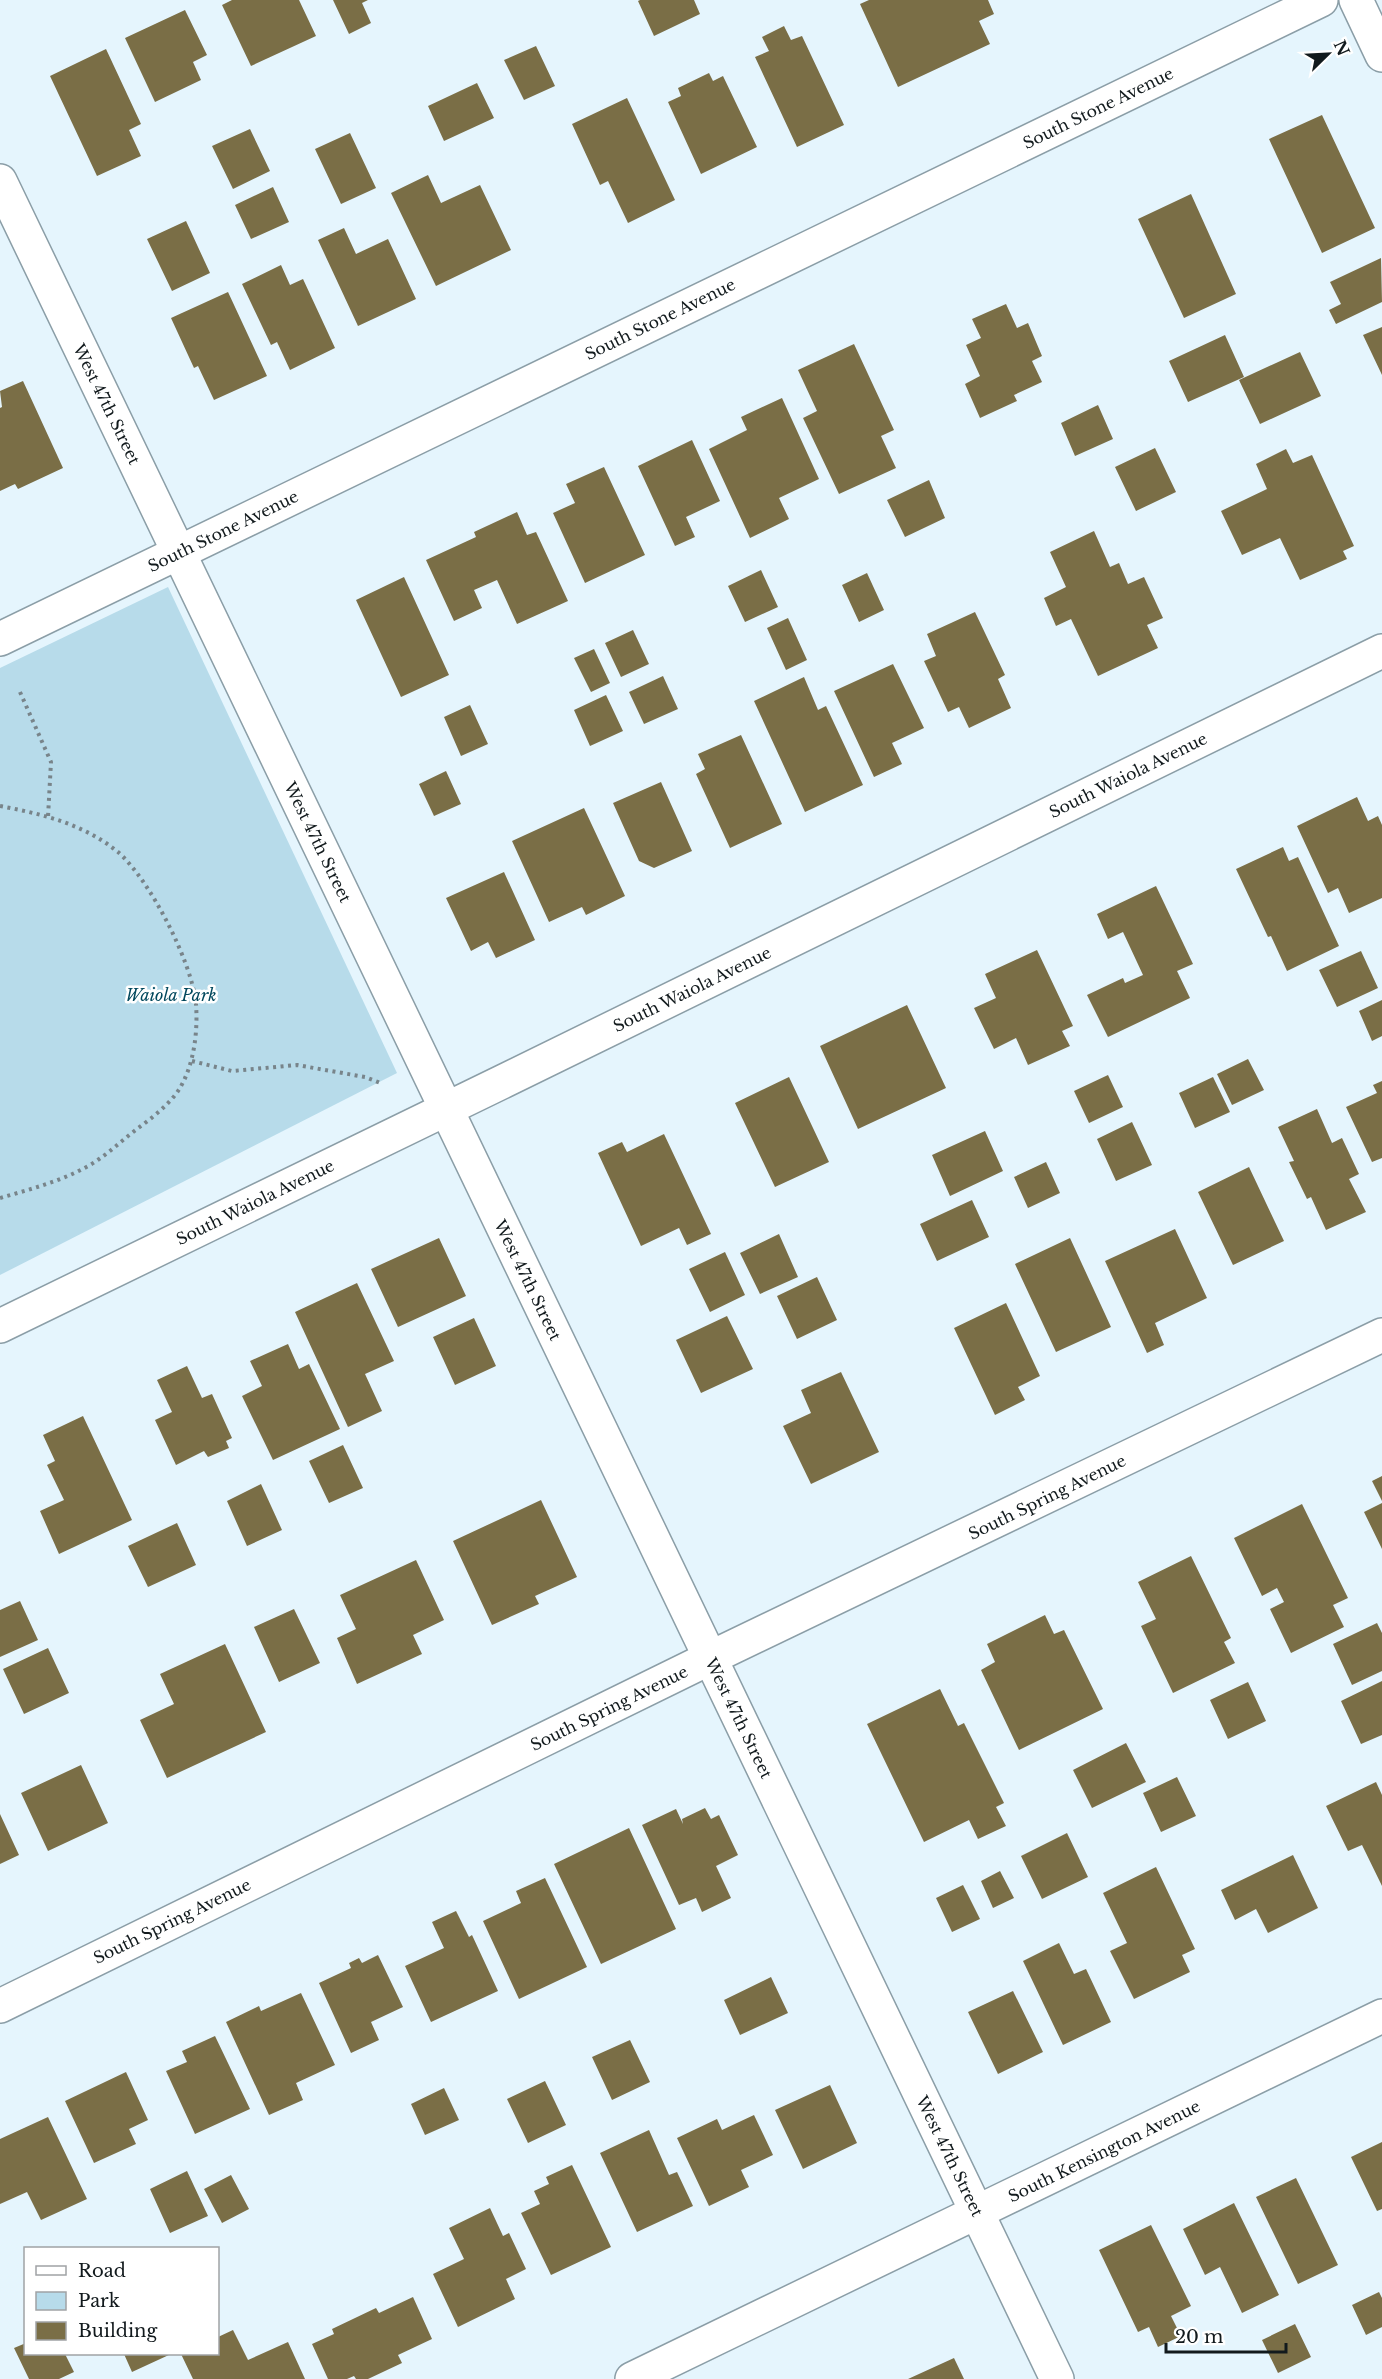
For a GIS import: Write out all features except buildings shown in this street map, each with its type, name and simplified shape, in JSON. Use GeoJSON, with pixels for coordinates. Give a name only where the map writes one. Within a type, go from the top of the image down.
{"type":"FeatureCollection","features":[{"type":"Feature","properties":{"kind":"street","name":"South Stone Avenue"},"geometry":{"type":"LineString","coordinates":[[0,639],[1321,0]]}},
{"type":"Feature","properties":{"kind":"street"},"geometry":{"type":"LineString","coordinates":[[1356,0],[1382,55]]}},
{"type":"Feature","properties":{"kind":"street","name":"West 47th Street"},"geometry":{"type":"LineString","coordinates":[[0,181],[1057,2379]]}},
{"type":"Feature","properties":{"kind":"street","name":"South Waiola Avenue"},"geometry":{"type":"LineString","coordinates":[[0,1326],[1382,651]]}},
{"type":"Feature","properties":{"kind":"street","name":"South Spring Avenue"},"geometry":{"type":"LineString","coordinates":[[0,2006],[710,1658],[1382,1335]]}},
{"type":"Feature","properties":{"kind":"street","name":"South Kensington Avenue"},"geometry":{"type":"LineString","coordinates":[[632,2379],[1382,2016]]}},
{"type":"Feature","properties":{"kind":"path"},"geometry":{"type":"LineString","coordinates":[[20,692],[51,762],[48,817]]}},
{"type":"Feature","properties":{"kind":"path"},"geometry":{"type":"LineString","coordinates":[[0,806],[48,817],[86,831],[119,853],[145,884],[163,913],[176,941],[196,1003],[192,1061],[178,1091],[148,1122],[100,1158],[50,1184],[0,1198]]}},
{"type":"Feature","properties":{"kind":"path"},"geometry":{"type":"LineString","coordinates":[[192,1061],[232,1071],[297,1065],[365,1077],[383,1084]]}},
{"type":"Feature","properties":{"kind":"green space","name":"Waiola Park"},"geometry":{"type":"Polygon","coordinates":[[[168,587],[397,1073],[0,1275],[0,668],[168,587]]]}}]}
